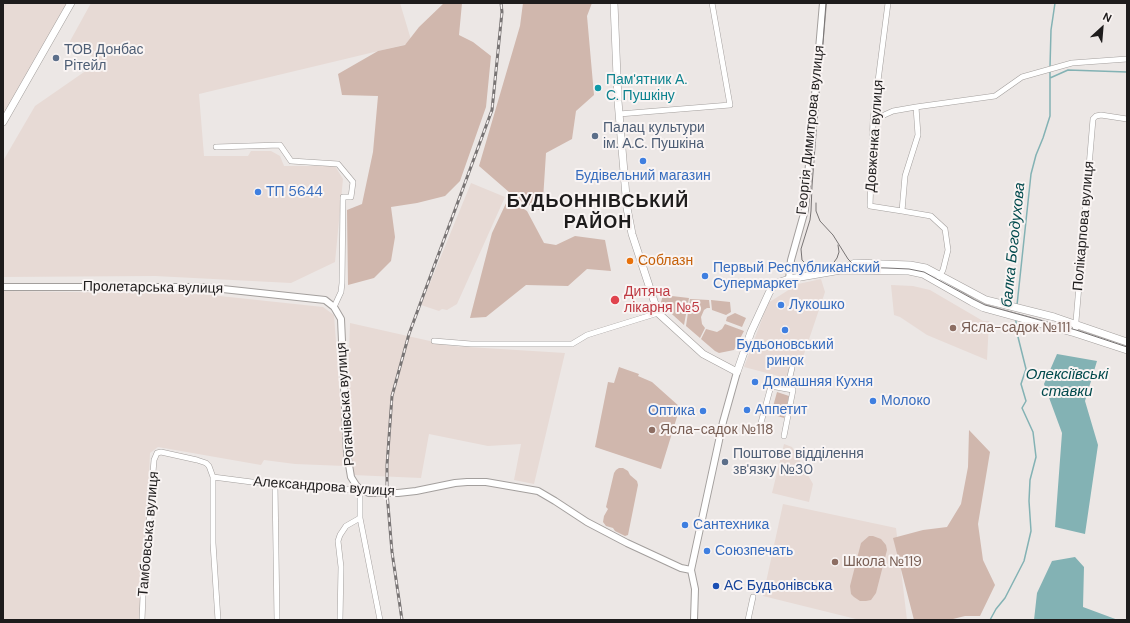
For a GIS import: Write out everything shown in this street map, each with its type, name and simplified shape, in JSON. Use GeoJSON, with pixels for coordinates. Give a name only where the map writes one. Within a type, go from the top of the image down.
{"type":"FeatureCollection","features":[{"type":"Feature","properties":{"kind":"main road"},"geometry":{"type":"LineString","coordinates":[[3,122],[71,3]]}},
{"type":"Feature","properties":{"kind":"main road"},"geometry":{"type":"LineString","coordinates":[[614,3],[619,114],[627,208],[632,234],[658,313],[703,354],[737,372],[751,332],[774,284],[789,278],[841,270],[909,272],[923,274],[984,308],[1075,333],[1127,350]]}},
{"type":"Feature","properties":{"kind":"main road"},"geometry":{"type":"LineString","coordinates":[[841,270],[855,264],[910,265],[926,268],[980,297],[1076,325],[1127,342]]}},
{"type":"Feature","properties":{"kind":"street"},"geometry":{"type":"LineString","coordinates":[[619,114],[730,105],[712,3]]}},
{"type":"Feature","properties":{"kind":"street","name":"Георгія Димитрова вулиця"},"geometry":{"type":"LineString","coordinates":[[789,278],[791,260],[805,210],[823,3]]}},
{"type":"Feature","properties":{"kind":"street","name":"Довженка вулиця"},"geometry":{"type":"LineString","coordinates":[[888,3],[873,120],[870,206],[931,216],[945,229],[948,250],[943,270],[937,282]]}},
{"type":"Feature","properties":{"kind":"street"},"geometry":{"type":"LineString","coordinates":[[873,120],[893,111],[995,96],[1022,77],[1072,63],[1127,59]]}},
{"type":"Feature","properties":{"kind":"street"},"geometry":{"type":"LineString","coordinates":[[902,211],[905,176],[918,135],[916,107]]}},
{"type":"Feature","properties":{"kind":"street","name":"Полікарпова вулиця"},"geometry":{"type":"LineString","coordinates":[[1075,333],[1093,119],[1096,116],[1101,115],[1127,119]]}},
{"type":"Feature","properties":{"kind":"street"},"geometry":{"type":"LineString","coordinates":[[216,148],[280,145],[291,161],[338,164],[353,182],[351,197],[343,197],[342,283],[341,292],[334,307]]}},
{"type":"Feature","properties":{"kind":"street","name":"Пролетарська вулиця"},"geometry":{"type":"LineString","coordinates":[[3,287],[204,287],[325,300],[334,307]]}},
{"type":"Feature","properties":{"kind":"street","name":"Рогачівська вулиця"},"geometry":{"type":"LineString","coordinates":[[334,307],[341,319],[347,453],[351,477],[360,489]]}},
{"type":"Feature","properties":{"kind":"street"},"geometry":{"type":"LineString","coordinates":[[434,341],[471,344],[572,344],[587,335],[658,313]]}},
{"type":"Feature","properties":{"kind":"street"},"geometry":{"type":"LineString","coordinates":[[787,389],[792,368]]}},
{"type":"Feature","properties":{"kind":"street"},"geometry":{"type":"LineString","coordinates":[[694,620],[695,589],[691,570],[723,422],[737,372]]}},
{"type":"Feature","properties":{"kind":"street"},"geometry":{"type":"LineString","coordinates":[[760,430],[771,386],[793,390],[784,436]]}},
{"type":"Feature","properties":{"kind":"street","name":"Тамбовська вулиця"},"geometry":{"type":"LineString","coordinates":[[142,620],[154,460],[157,453],[161,452],[206,463],[209,466],[213,477]]}},
{"type":"Feature","properties":{"kind":"street"},"geometry":{"type":"LineString","coordinates":[[213,477],[212,543],[218,620]]}},
{"type":"Feature","properties":{"kind":"street","name":"Александрова вулиця"},"geometry":{"type":"LineString","coordinates":[[213,477],[275,485],[338,490],[360,489],[369,493],[398,493],[416,491],[467,482],[486,482],[538,491],[587,522],[681,568],[691,570]]}},
{"type":"Feature","properties":{"kind":"street"},"geometry":{"type":"LineString","coordinates":[[275,485],[277,620]]}},
{"type":"Feature","properties":{"kind":"street"},"geometry":{"type":"LineString","coordinates":[[360,489],[360,518],[380,620]]}},
{"type":"Feature","properties":{"kind":"street"},"geometry":{"type":"LineString","coordinates":[[340,620],[341,567],[338,541],[346,526],[360,518]]}},
{"type":"Feature","properties":{"kind":"street"},"geometry":{"type":"LineString","coordinates":[[748,620],[753,597]]}},
{"type":"Feature","properties":{"kind":"shaded area"},"geometry":{"type":"Polygon","coordinates":[[[3,3],[67,3],[3,116],[3,3]]]}},
{"type":"Feature","properties":{"kind":"shaded area"},"geometry":{"type":"Polygon","coordinates":[[[91,3],[400,3],[412,43],[199,94],[204,156],[248,156],[251,151],[271,151],[280,156],[284,166],[335,166],[343,179],[335,262],[291,283],[155,276],[3,277],[3,161],[35,106],[100,61],[69,43],[91,3]]]}},
{"type":"Feature","properties":{"kind":"shaded area"},"geometry":{"type":"Polygon","coordinates":[[[444,3],[462,3],[459,35],[473,42],[491,56],[486,107],[460,181],[445,196],[417,203],[391,207],[395,237],[391,261],[374,278],[348,285],[347,210],[362,204],[373,152],[378,96],[342,95],[338,74],[378,51],[405,45],[419,27],[444,3]]]}},
{"type":"Feature","properties":{"kind":"shaded area"},"geometry":{"type":"Polygon","coordinates":[[[523,3],[592,3],[587,16],[594,95],[576,111],[572,139],[546,153],[543,200],[539,210],[517,199],[479,166],[520,26],[523,3]]]}},
{"type":"Feature","properties":{"kind":"shaded area"},"geometry":{"type":"Polygon","coordinates":[[[471,183],[505,197],[457,304],[447,310],[442,309],[439,311],[421,305],[471,183]]]}},
{"type":"Feature","properties":{"kind":"shaded area"},"geometry":{"type":"Polygon","coordinates":[[[508,199],[527,211],[544,243],[556,245],[575,236],[605,240],[611,271],[587,269],[568,286],[526,285],[486,317],[470,318],[492,233],[508,199]]]}},
{"type":"Feature","properties":{"kind":"shaded area","name":"Будьоновський ринок"},"geometry":{"type":"Polygon","coordinates":[[[821,279],[825,292],[802,360],[793,357],[786,378],[744,367],[768,303],[798,284],[821,279]]]}},
{"type":"Feature","properties":{"kind":"shaded area","name":"Ясла-садок №111"},"geometry":{"type":"Polygon","coordinates":[[[891,285],[913,286],[930,290],[983,321],[989,321],[987,360],[927,335],[900,317],[894,315],[891,285]]]}},
{"type":"Feature","properties":{"kind":"shaded area"},"geometry":{"type":"Polygon","coordinates":[[[3,291],[201,294],[323,307],[334,315],[345,466],[295,464],[264,460],[261,465],[158,447],[150,453],[143,620],[3,620],[3,291]]]}},
{"type":"Feature","properties":{"kind":"shaded area"},"geometry":{"type":"Polygon","coordinates":[[[663,295],[689,298],[684,325],[663,306],[661,302],[663,295]]]}},
{"type":"Feature","properties":{"kind":"shaded area"},"geometry":{"type":"Polygon","coordinates":[[[690,299],[709,300],[710,308],[704,310],[701,317],[702,324],[705,328],[700,338],[686,326],[690,299]]]}},
{"type":"Feature","properties":{"kind":"shaded area"},"geometry":{"type":"Polygon","coordinates":[[[711,300],[730,302],[731,312],[726,315],[712,310],[711,300]]]}},
{"type":"Feature","properties":{"kind":"shaded area"},"geometry":{"type":"Polygon","coordinates":[[[735,313],[746,318],[742,327],[726,321],[727,317],[735,313]]]}},
{"type":"Feature","properties":{"kind":"shaded area"},"geometry":{"type":"Polygon","coordinates":[[[350,323],[452,346],[565,353],[534,484],[514,480],[521,444],[488,446],[429,434],[421,478],[353,475],[348,381],[350,323]]]}},
{"type":"Feature","properties":{"kind":"shaded area"},"geometry":{"type":"Polygon","coordinates":[[[725,324],[744,331],[734,350],[719,353],[701,339],[706,329],[717,332],[722,329],[725,324]]]}},
{"type":"Feature","properties":{"kind":"shaded area"},"geometry":{"type":"Polygon","coordinates":[[[619,367],[639,374],[638,376],[652,382],[680,407],[661,469],[595,447],[608,382],[614,383],[619,367]]]}},
{"type":"Feature","properties":{"kind":"shaded area"},"geometry":{"type":"Polygon","coordinates":[[[777,392],[789,396],[784,418],[771,414],[777,392]]]}},
{"type":"Feature","properties":{"kind":"shaded area"},"geometry":{"type":"Polygon","coordinates":[[[969,430],[990,452],[978,524],[983,560],[995,585],[980,616],[965,616],[949,620],[914,620],[893,538],[923,530],[947,527],[961,504],[968,467],[969,430]]]}},
{"type":"Feature","properties":{"kind":"shaded area"},"geometry":{"type":"Polygon","coordinates":[[[784,444],[792,447],[813,484],[809,502],[772,493],[784,444]]]}},
{"type":"Feature","properties":{"kind":"shaded area"},"geometry":{"type":"Polygon","coordinates":[[[619,468],[623,468],[628,471],[637,481],[638,485],[628,535],[625,536],[615,531],[613,528],[606,526],[603,522],[604,516],[608,509],[606,507],[614,473],[619,468]]]}},
{"type":"Feature","properties":{"kind":"shaded area","name":"Школа №119"},"geometry":{"type":"Polygon","coordinates":[[[783,504],[896,528],[907,620],[860,620],[763,596],[783,504]]]}},
{"type":"Feature","properties":{"kind":"shaded area"},"geometry":{"type":"Polygon","coordinates":[[[869,536],[881,539],[886,545],[887,550],[876,593],[871,600],[860,601],[851,594],[850,586],[861,543],[869,536]]]}},
{"type":"Feature","properties":{"kind":"water","name":"Олексіївські ставки"},"geometry":{"type":"Polygon","coordinates":[[[1057,354],[1097,361],[1085,401],[1098,445],[1085,534],[1055,527],[1062,433],[1044,384],[1057,354]]]}},
{"type":"Feature","properties":{"kind":"water"},"geometry":{"type":"Polygon","coordinates":[[[1075,557],[1084,567],[1083,607],[1118,620],[1034,620],[1037,593],[1052,561],[1075,557]]]}},
{"type":"Feature","properties":{"kind":"waterway","name":"балка Богодухова"},"geometry":{"type":"LineString","coordinates":[[1050,67],[1051,30],[1055,3]]}},
{"type":"Feature","properties":{"kind":"waterway","name":"балка Богодухова"},"geometry":{"type":"LineString","coordinates":[[1017,305],[1031,174],[1050,116],[1050,70]]}},
{"type":"Feature","properties":{"kind":"waterway"},"geometry":{"type":"LineString","coordinates":[[1050,78],[1068,70],[1127,72]]}},
{"type":"Feature","properties":{"kind":"waterway","name":"балка Богодухова"},"geometry":{"type":"LineString","coordinates":[[990,620],[996,609],[1005,598],[1024,561],[1031,531],[1029,501],[1030,480],[1036,457],[1033,432],[1022,408],[1026,401],[1021,384],[1026,369],[1016,329],[1016,319]]}},
{"type":"Feature","properties":{"kind":"tram line"},"geometry":{"type":"LineString","coordinates":[[826,3],[811,211],[810,220],[801,249],[802,260],[812,267],[819,268],[887,268],[909,269],[924,272],[985,305],[1076,330],[1127,347]]}},
{"type":"Feature","properties":{"kind":"tram line"},"geometry":{"type":"LineString","coordinates":[[816,203],[816,211],[820,221],[833,235],[848,259],[853,264],[860,265]]}},
{"type":"Feature","properties":{"kind":"tram line"},"geometry":{"type":"LineString","coordinates":[[827,267],[832,265],[837,258],[839,252],[838,245]]}},
{"type":"Feature","properties":{"kind":"railway"},"geometry":{"type":"LineString","coordinates":[[402,620],[392,552],[387,493],[387,465],[392,396],[409,334],[492,110],[502,12],[501,3]]}},
{"type":"Feature","properties":{"kind":"place","name":"ТОВ Донбас Рітейл"},"geometry":{"type":"Point","coordinates":[56,58]}},
{"type":"Feature","properties":{"kind":"place","name":"Пам'ятник А. С. Пушкіну"},"geometry":{"type":"Point","coordinates":[598,88]}},
{"type":"Feature","properties":{"kind":"place","name":"Палац культури ім. А.С. Пушкіна"},"geometry":{"type":"Point","coordinates":[595,136]}},
{"type":"Feature","properties":{"kind":"place","name":"Будівельний магазин"},"geometry":{"type":"Point","coordinates":[643,161]}},
{"type":"Feature","properties":{"kind":"place","name":"ТП 5644"},"geometry":{"type":"Point","coordinates":[258,192]}},
{"type":"Feature","properties":{"kind":"place","name":"Соблазн"},"geometry":{"type":"Point","coordinates":[630,261]}},
{"type":"Feature","properties":{"kind":"place","name":"Первый Республиканский Супермаркет"},"geometry":{"type":"Point","coordinates":[705,276]}},
{"type":"Feature","properties":{"kind":"place","name":"Дитяча лікарня №5"},"geometry":{"type":"Point","coordinates":[615,300]}},
{"type":"Feature","properties":{"kind":"place","name":"Лукошко"},"geometry":{"type":"Point","coordinates":[781,305]}},
{"type":"Feature","properties":{"kind":"place","name":"Ясла-садок №111"},"geometry":{"type":"Point","coordinates":[953,328]}},
{"type":"Feature","properties":{"kind":"place","name":"Будьоновський ринок"},"geometry":{"type":"Point","coordinates":[785,330]}},
{"type":"Feature","properties":{"kind":"place","name":"Домашняя Кухня"},"geometry":{"type":"Point","coordinates":[755,382]}},
{"type":"Feature","properties":{"kind":"place","name":"Молоко"},"geometry":{"type":"Point","coordinates":[873,401]}},
{"type":"Feature","properties":{"kind":"place","name":"Аппетит"},"geometry":{"type":"Point","coordinates":[747,410]}},
{"type":"Feature","properties":{"kind":"place","name":"Оптика"},"geometry":{"type":"Point","coordinates":[703,411]}},
{"type":"Feature","properties":{"kind":"place","name":"Ясла-садок №118"},"geometry":{"type":"Point","coordinates":[652,430]}},
{"type":"Feature","properties":{"kind":"place","name":"Поштове відділення зв'язку №30"},"geometry":{"type":"Point","coordinates":[725,462]}},
{"type":"Feature","properties":{"kind":"place","name":"Сантехника"},"geometry":{"type":"Point","coordinates":[685,525]}},
{"type":"Feature","properties":{"kind":"place","name":"Союзпечать"},"geometry":{"type":"Point","coordinates":[707,551]}},
{"type":"Feature","properties":{"kind":"place","name":"Школа №119"},"geometry":{"type":"Point","coordinates":[835,562]}},
{"type":"Feature","properties":{"kind":"place","name":"АС Будьонівська"},"geometry":{"type":"Point","coordinates":[716,586]}},
{"type":"Feature","properties":{"kind":"district","name":"БУДЬОННІВСЬКИЙ РАЙОН"},"geometry":{"type":"Point","coordinates":[598,212]}}]}
